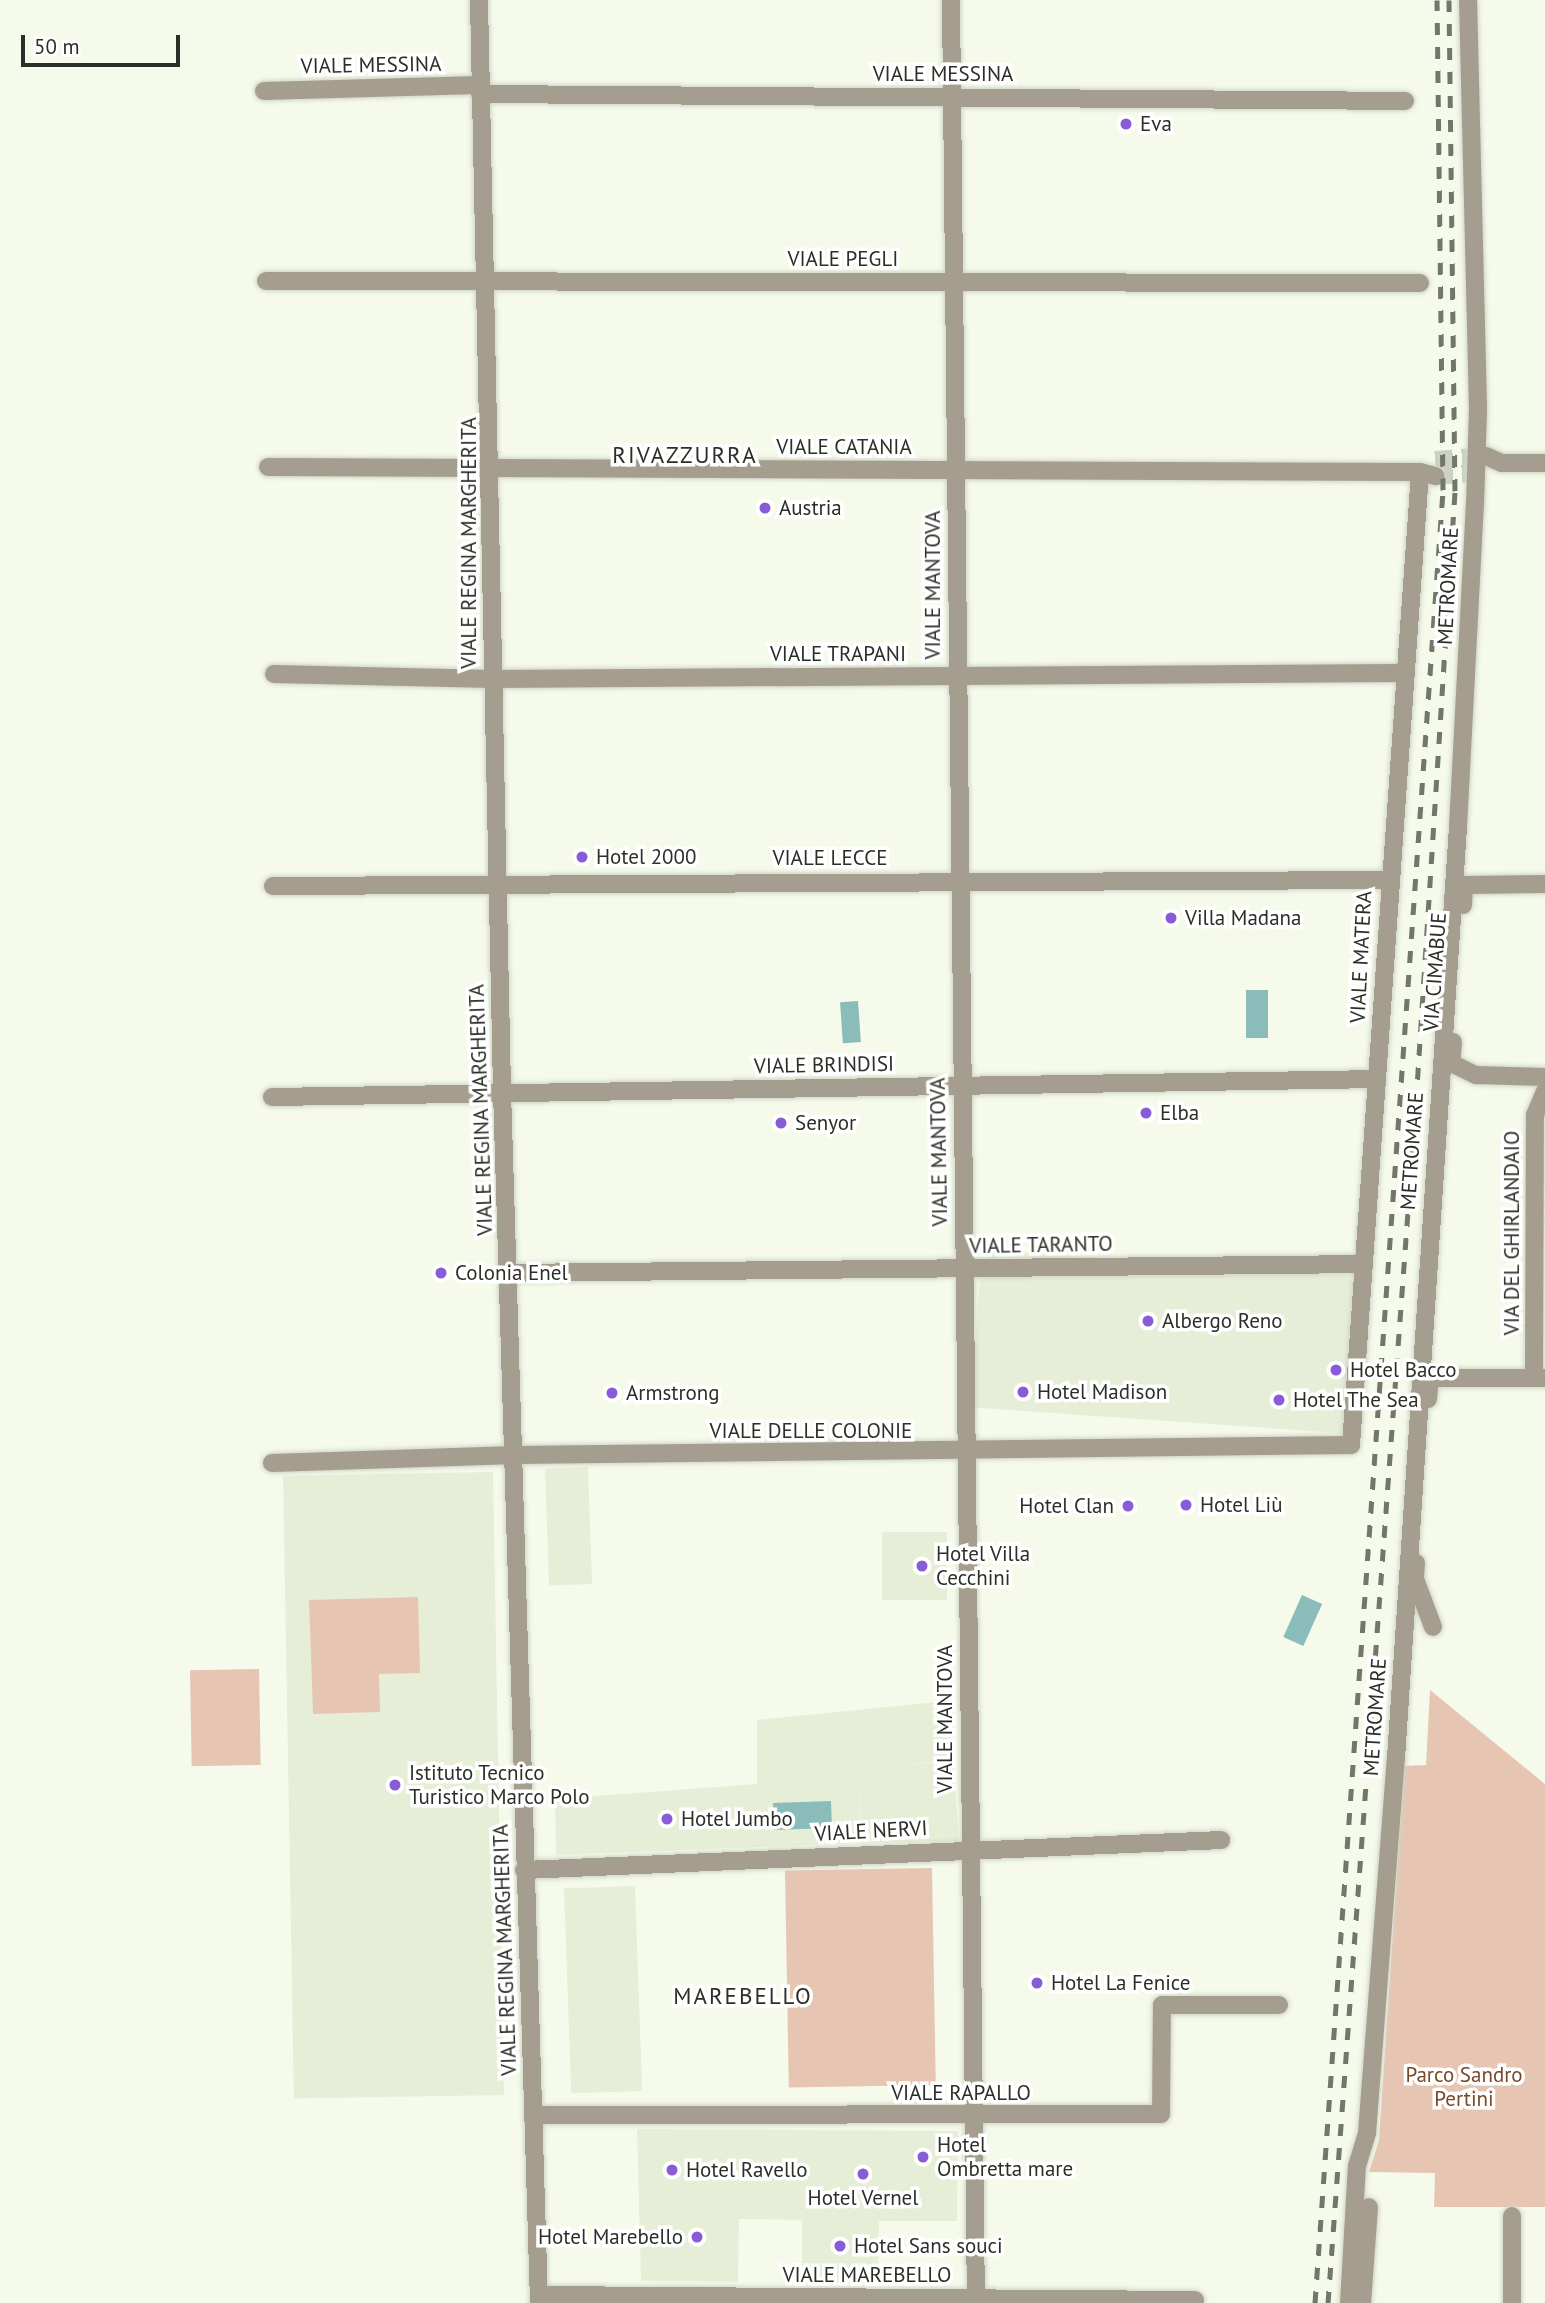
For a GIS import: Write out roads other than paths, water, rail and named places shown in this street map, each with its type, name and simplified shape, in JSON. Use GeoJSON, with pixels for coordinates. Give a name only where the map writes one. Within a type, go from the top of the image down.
{"type":"FeatureCollection","features":[{"type":"Feature","properties":{"kind":"street","name":"VIALE REGINA MARGHERITA"},"geometry":{"type":"LineString","coordinates":[[479,0],[492,468],[493,679],[502,1091],[515,1455],[524,1870],[536,2115],[539,2299]]}},
{"type":"Feature","properties":{"kind":"street","name":"VIALE MANTOVA"},"geometry":{"type":"LineString","coordinates":[[951,0],[960,1087],[976,2301]]}},
{"type":"Feature","properties":{"kind":"street","name":"METROMARE"},"geometry":{"type":"LineString","coordinates":[[1349,2303],[1357,2166],[1367,2133],[1396,1758],[1475,518],[1478,395],[1468,0]]}},
{"type":"Feature","properties":{"kind":"street","name":"VIALE MESSINA"},"geometry":{"type":"LineString","coordinates":[[264,91],[480,89],[1405,101]]}},
{"type":"Feature","properties":{"kind":"street","name":"VIALE PEGLI"},"geometry":{"type":"LineString","coordinates":[[266,281],[1420,283]]}},
{"type":"Feature","properties":{"kind":"street"},"geometry":{"type":"LineString","coordinates":[[1492,464],[1545,463]]}},
{"type":"Feature","properties":{"kind":"street","name":"VIALE CATANIA"},"geometry":{"type":"LineString","coordinates":[[268,467],[955,471],[1430,469]]}},
{"type":"Feature","properties":{"kind":"street","name":"VIALE MATERA"},"geometry":{"type":"LineString","coordinates":[[1351,1445],[1402,673],[1430,469]]}},
{"type":"Feature","properties":{"kind":"street","name":"VIALE TRAPANI"},"geometry":{"type":"LineString","coordinates":[[274,674],[493,679],[1402,673]]}},
{"type":"Feature","properties":{"kind":"street","name":"VIALE LECCE"},"geometry":{"type":"LineString","coordinates":[[273,886],[498,882],[1388,880]]}},
{"type":"Feature","properties":{"kind":"street","name":"VIA CIMABUE"},"geometry":{"type":"LineString","coordinates":[[1545,884],[1464,885],[1451,1063],[1476,1075],[1545,1077]]}},
{"type":"Feature","properties":{"kind":"street","name":"VIALE BRINDISI"},"geometry":{"type":"LineString","coordinates":[[272,1097],[502,1091],[960,1087],[1376,1079]]}},
{"type":"Feature","properties":{"kind":"street","name":"VIA DEL GHIRLANDAIO"},"geometry":{"type":"LineString","coordinates":[[1539,1378],[1535,1115],[1545,1091]]}},
{"type":"Feature","properties":{"kind":"street","name":"VIALE TARANTO"},"geometry":{"type":"LineString","coordinates":[[508,1273],[1364,1264]]}},
{"type":"Feature","properties":{"kind":"street"},"geometry":{"type":"LineString","coordinates":[[1433,1627],[1415,1579],[1430,1378],[1539,1378]]}},
{"type":"Feature","properties":{"kind":"street","name":"VIALE DELLE COLONIE"},"geometry":{"type":"LineString","coordinates":[[272,1463],[515,1455],[966,1453],[1351,1445]]}},
{"type":"Feature","properties":{"kind":"street","name":"VIALE NERVI"},"geometry":{"type":"LineString","coordinates":[[524,1870],[1221,1840]]}},
{"type":"Feature","properties":{"kind":"street","name":"VIALE RAPALLO"},"geometry":{"type":"LineString","coordinates":[[536,2115],[1161,2114],[1161,2005],[1279,2005]]}},
{"type":"Feature","properties":{"kind":"street"},"geometry":{"type":"LineString","coordinates":[[1362,2303],[1369,2207]]}},
{"type":"Feature","properties":{"kind":"street"},"geometry":{"type":"LineString","coordinates":[[1512,2216],[1512,2303]]}},
{"type":"Feature","properties":{"kind":"street","name":"VIALE MAREBELLO"},"geometry":{"type":"LineString","coordinates":[[539,2299],[1195,2300]]}},
{"type":"Feature","properties":{"kind":"water"},"geometry":{"type":"Polygon","coordinates":[[[1246,990],[1268,990],[1268,1038],[1246,1038],[1246,990]]]}},
{"type":"Feature","properties":{"kind":"water"},"geometry":{"type":"Polygon","coordinates":[[[858,1001],[861,1042],[843,1043],[840,1002],[858,1001]]]}},
{"type":"Feature","properties":{"kind":"water"},"geometry":{"type":"Polygon","coordinates":[[[1302,1595],[1322,1604],[1303,1646],[1283,1637],[1302,1595]]]}},
{"type":"Feature","properties":{"kind":"water"},"geometry":{"type":"Polygon","coordinates":[[[831,1801],[832,1828],[774,1830],[773,1803],[831,1801]]]}},
{"type":"Feature","properties":{"kind":"tunnel"},"geometry":{"type":"LineString","coordinates":[[1435,460],[1486,456]]}},
{"type":"Feature","properties":{"kind":"tunnel"},"geometry":{"type":"LineString","coordinates":[[1435,476],[1488,472]]}},
{"type":"Feature","properties":{"kind":"railway"},"geometry":{"type":"LineString","coordinates":[[1315,2303],[1443,490],[1437,0]]}},
{"type":"Feature","properties":{"kind":"railway"},"geometry":{"type":"LineString","coordinates":[[1328,2303],[1416,1103],[1455,491],[1449,0]]}},
{"type":"Feature","properties":{"kind":"place","name":"Eva"},"geometry":{"type":"Point","coordinates":[1126,124]}},
{"type":"Feature","properties":{"kind":"place","name":"Austria"},"geometry":{"type":"Point","coordinates":[765,508]}},
{"type":"Feature","properties":{"kind":"place","name":"Hotel 2000"},"geometry":{"type":"Point","coordinates":[582,857]}},
{"type":"Feature","properties":{"kind":"place","name":"Villa Madana"},"geometry":{"type":"Point","coordinates":[1171,918]}},
{"type":"Feature","properties":{"kind":"place","name":"Elba"},"geometry":{"type":"Point","coordinates":[1146,1113]}},
{"type":"Feature","properties":{"kind":"place","name":"Senyor"},"geometry":{"type":"Point","coordinates":[781,1123]}},
{"type":"Feature","properties":{"kind":"place","name":"Colonia Enel"},"geometry":{"type":"Point","coordinates":[441,1273]}},
{"type":"Feature","properties":{"kind":"place","name":"Albergo Reno"},"geometry":{"type":"Point","coordinates":[1148,1321]}},
{"type":"Feature","properties":{"kind":"place","name":"Hotel Bacco"},"geometry":{"type":"Point","coordinates":[1336,1370]}},
{"type":"Feature","properties":{"kind":"place","name":"Hotel Madison"},"geometry":{"type":"Point","coordinates":[1023,1392]}},
{"type":"Feature","properties":{"kind":"place","name":"Armstrong"},"geometry":{"type":"Point","coordinates":[612,1393]}},
{"type":"Feature","properties":{"kind":"place","name":"Hotel The Sea"},"geometry":{"type":"Point","coordinates":[1279,1400]}},
{"type":"Feature","properties":{"kind":"place","name":"Hotel Liù"},"geometry":{"type":"Point","coordinates":[1186,1505]}},
{"type":"Feature","properties":{"kind":"place","name":"Hotel Clan"},"geometry":{"type":"Point","coordinates":[1128,1506]}},
{"type":"Feature","properties":{"kind":"place","name":"Hotel Villa Cecchini"},"geometry":{"type":"Point","coordinates":[922,1566]}},
{"type":"Feature","properties":{"kind":"place","name":"Istituto Tecnico Turistico Marco Polo"},"geometry":{"type":"Point","coordinates":[395,1785]}},
{"type":"Feature","properties":{"kind":"place","name":"Hotel Jumbo"},"geometry":{"type":"Point","coordinates":[667,1819]}},
{"type":"Feature","properties":{"kind":"place","name":"Hotel La Fenice"},"geometry":{"type":"Point","coordinates":[1037,1983]}},
{"type":"Feature","properties":{"kind":"place","name":"Hotel Ombretta mare"},"geometry":{"type":"Point","coordinates":[923,2157]}},
{"type":"Feature","properties":{"kind":"place","name":"Hotel Ravello"},"geometry":{"type":"Point","coordinates":[672,2170]}},
{"type":"Feature","properties":{"kind":"place","name":"Hotel Vernel"},"geometry":{"type":"Point","coordinates":[863,2174]}},
{"type":"Feature","properties":{"kind":"place","name":"Hotel Marebello"},"geometry":{"type":"Point","coordinates":[697,2237]}},
{"type":"Feature","properties":{"kind":"place","name":"Hotel Sans souci"},"geometry":{"type":"Point","coordinates":[840,2246]}},
{"type":"Feature","properties":{"kind":"district","name":"RIVAZZURRA"},"geometry":{"type":"Point","coordinates":[685,455]}},
{"type":"Feature","properties":{"kind":"district","name":"MAREBELLO"},"geometry":{"type":"Point","coordinates":[743,1996]}},
{"type":"Feature","properties":{"kind":"park label","name":"Parco Sandro Pertini"},"geometry":{"type":"Point","coordinates":[1464,2087]}}]}
